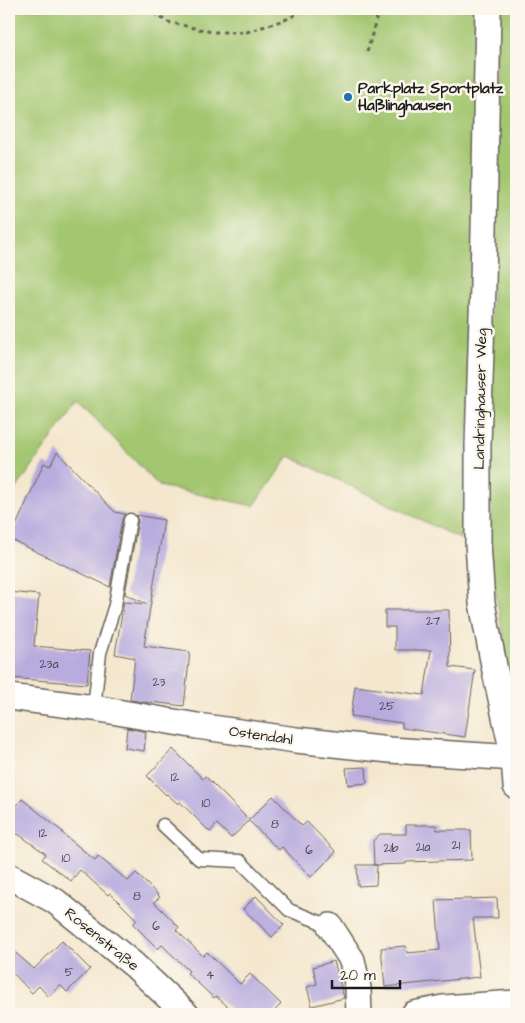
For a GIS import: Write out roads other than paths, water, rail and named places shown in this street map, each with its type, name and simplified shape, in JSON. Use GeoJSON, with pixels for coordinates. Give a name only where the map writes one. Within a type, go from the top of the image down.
{"type":"FeatureCollection","features":[{"type":"Feature","properties":{"kind":"street","name":"Landringhauser Weg"},"geometry":{"type":"LineString","coordinates":[[488,9],[478,445],[478,543],[482,603],[515,758],[516,786]]}},
{"type":"Feature","properties":{"kind":"street","name":"Ostendahl"},"geometry":{"type":"LineString","coordinates":[[9,697],[94,708],[197,726],[296,740],[390,750],[515,758]]}},
{"type":"Feature","properties":{"kind":"street","name":"Rosenstraße"},"geometry":{"type":"LineString","coordinates":[[9,876],[55,901],[134,965],[186,1014]]}},
{"type":"Feature","properties":{"kind":"street"},"geometry":{"type":"LineString","coordinates":[[330,926],[352,960],[358,988],[360,1014]]}},
{"type":"Feature","properties":{"kind":"street"},"geometry":{"type":"LineString","coordinates":[[414,1014],[443,1008],[516,1003]]}},
{"type":"Feature","properties":{"kind":"lane"},"geometry":{"type":"LineString","coordinates":[[94,708],[100,653],[115,605],[130,520]]}},
{"type":"Feature","properties":{"kind":"lane"},"geometry":{"type":"LineString","coordinates":[[164,825],[199,859],[240,861],[289,910],[330,926]]}},
{"type":"Feature","properties":{"kind":"place","name":"Parkplatz Sportplatz Haßlinghausen"},"geometry":{"type":"Point","coordinates":[348,97]}}]}
